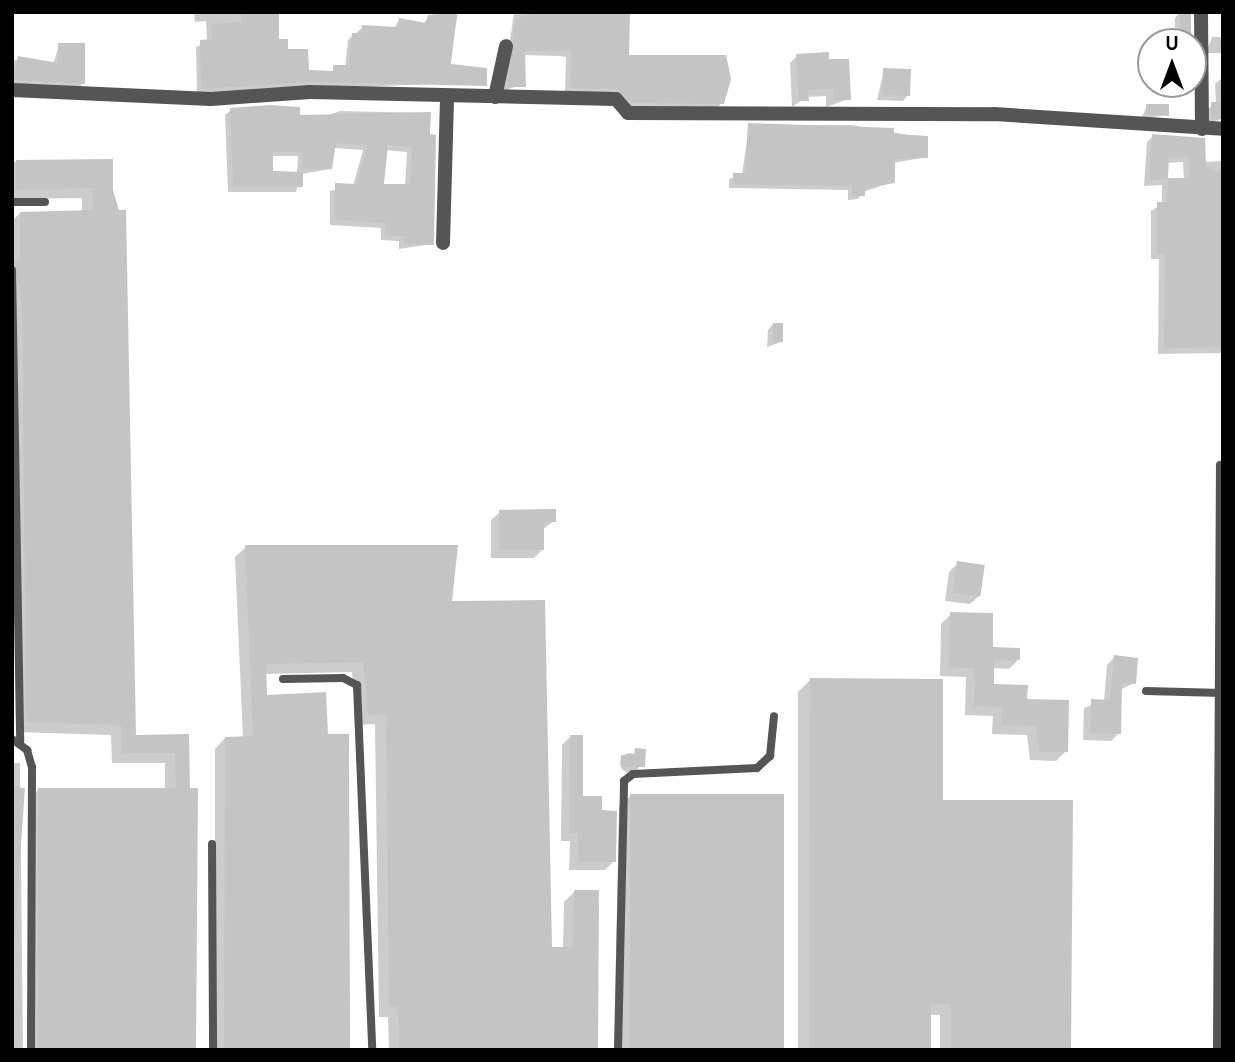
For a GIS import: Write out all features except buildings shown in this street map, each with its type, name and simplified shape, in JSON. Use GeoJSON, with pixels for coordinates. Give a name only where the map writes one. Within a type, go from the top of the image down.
{"type":"FeatureCollection","features":[{"type":"Feature","properties":{"kind":"street"},"geometry":{"type":"LineString","coordinates":[[1201,12],[1202,129]]}},
{"type":"Feature","properties":{"kind":"street"},"geometry":{"type":"LineString","coordinates":[[495,97],[506,46]]}},
{"type":"Feature","properties":{"kind":"street"},"geometry":{"type":"LineString","coordinates":[[12,90],[123,94],[616,99],[628,113],[994,114],[1223,130]]}},
{"type":"Feature","properties":{"kind":"street"},"geometry":{"type":"LineString","coordinates":[[443,243],[447,97]]}},
{"type":"Feature","properties":{"kind":"lane"},"geometry":{"type":"LineString","coordinates":[[12,202],[45,202]]}},
{"type":"Feature","properties":{"kind":"lane"},"geometry":{"type":"LineString","coordinates":[[12,270],[16,740],[32,767],[31,1050]]}},
{"type":"Feature","properties":{"kind":"lane"},"geometry":{"type":"LineString","coordinates":[[1217,1050],[1221,693],[1220,465]]}},
{"type":"Feature","properties":{"kind":"lane"},"geometry":{"type":"LineString","coordinates":[[283,679],[343,678],[357,685],[372,1050]]}},
{"type":"Feature","properties":{"kind":"lane"},"geometry":{"type":"LineString","coordinates":[[1146,691],[1221,693]]}},
{"type":"Feature","properties":{"kind":"lane"},"geometry":{"type":"LineString","coordinates":[[618,1050],[624,780],[633,774],[758,768],[770,756],[774,716]]}},
{"type":"Feature","properties":{"kind":"lane"},"geometry":{"type":"LineString","coordinates":[[212,844],[213,1050]]}}]}
